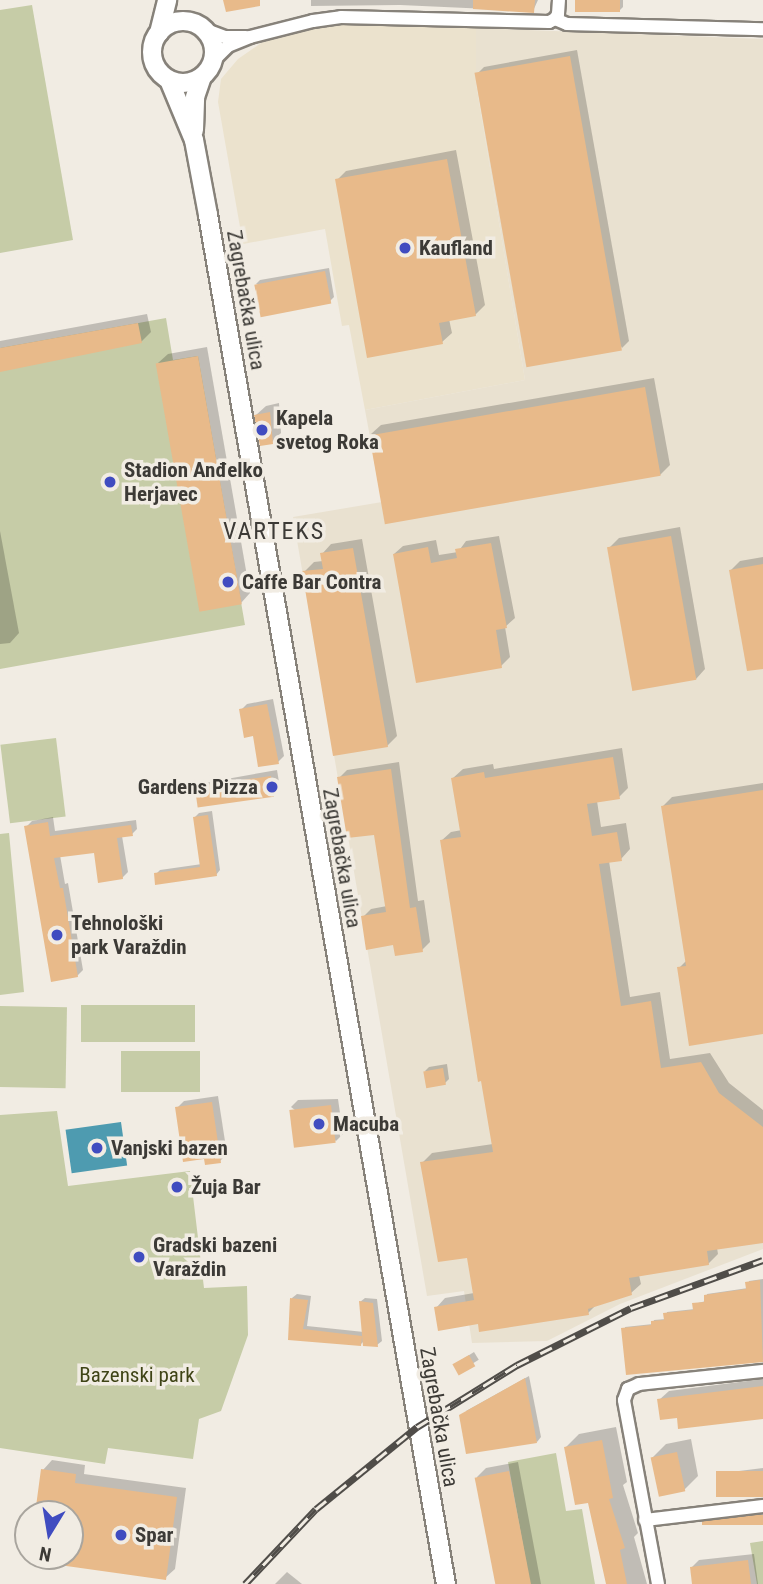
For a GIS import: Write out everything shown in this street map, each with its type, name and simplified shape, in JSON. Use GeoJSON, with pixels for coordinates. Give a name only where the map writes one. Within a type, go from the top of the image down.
{"type":"FeatureCollection","features":[{"type":"Feature","properties":{"kind":"main road","name":"Zagrebačka ulica"},"geometry":{"type":"LineString","coordinates":[[167,0],[152,50],[153,59],[156,67],[169,80],[194,140]]}},
{"type":"Feature","properties":{"kind":"main road"},"geometry":{"type":"LineString","coordinates":[[178,0],[213,44],[213,61]]}},
{"type":"Feature","properties":{"kind":"main road"},"geometry":{"type":"LineString","coordinates":[[159,33],[173,23],[197,26]]}},
{"type":"Feature","properties":{"kind":"main road","name":"Zagrebačka ulica"},"geometry":{"type":"LineString","coordinates":[[213,61],[202,78],[195,97],[194,140],[446,1584]]}},
{"type":"Feature","properties":{"kind":"main road"},"geometry":{"type":"LineString","coordinates":[[169,80],[186,83],[202,78]]}},
{"type":"Feature","properties":{"kind":"street"},"geometry":{"type":"LineString","coordinates":[[555,19],[559,0]]}},
{"type":"Feature","properties":{"kind":"street"},"geometry":{"type":"LineString","coordinates":[[213,61],[228,46],[250,37],[341,17],[540,22],[555,19],[567,24],[763,29]]}},
{"type":"Feature","properties":{"kind":"street"},"geometry":{"type":"LineString","coordinates":[[197,26],[225,37],[250,37]]}},
{"type":"Feature","properties":{"kind":"street"},"geometry":{"type":"LineString","coordinates":[[658,1584],[624,1400],[628,1389],[639,1384],[763,1371]]}},
{"type":"Feature","properties":{"kind":"street"},"geometry":{"type":"LineString","coordinates":[[645,1520],[763,1506]]}},
{"type":"Feature","properties":{"kind":"shaded area"},"geometry":{"type":"Polygon","coordinates":[[[327,24],[476,28],[476,83],[525,380],[365,410],[349,325],[342,326],[325,229],[243,244],[218,102],[221,79],[238,59],[264,41],[327,24]]]}},
{"type":"Feature","properties":{"kind":"shaded area","name":"VARTEKS"},"geometry":{"type":"Polygon","coordinates":[[[476,28],[763,39],[763,1249],[620,1304],[547,1341],[472,1343],[464,1291],[427,1296],[293,517],[382,502],[365,410],[525,380],[476,83],[476,28]]]}},
{"type":"Feature","properties":{"kind":"green space"},"geometry":{"type":"Polygon","coordinates":[[[32,5],[73,240],[0,253],[0,10],[32,5]]]}},
{"type":"Feature","properties":{"kind":"green space","name":"Stadion Anđelko Herjavec"},"geometry":{"type":"Polygon","coordinates":[[[166,318],[173,360],[198,356],[245,625],[0,669],[0,348],[166,318]]]}},
{"type":"Feature","properties":{"kind":"green space"},"geometry":{"type":"Polygon","coordinates":[[[56,738],[66,816],[10,823],[0,745],[56,738]]]}},
{"type":"Feature","properties":{"kind":"green space"},"geometry":{"type":"Polygon","coordinates":[[[9,833],[24,992],[0,995],[0,834],[9,833]]]}},
{"type":"Feature","properties":{"kind":"green space"},"geometry":{"type":"Polygon","coordinates":[[[81,1005],[195,1005],[195,1042],[81,1042],[81,1005]]]}},
{"type":"Feature","properties":{"kind":"green space"},"geometry":{"type":"Polygon","coordinates":[[[0,1006],[67,1007],[66,1088],[0,1087],[0,1006]]]}},
{"type":"Feature","properties":{"kind":"green space"},"geometry":{"type":"Polygon","coordinates":[[[121,1051],[200,1051],[200,1092],[121,1092],[121,1051]]]}},
{"type":"Feature","properties":{"kind":"green space","name":"Bazenski park"},"geometry":{"type":"Polygon","coordinates":[[[57,1111],[68,1186],[190,1171],[204,1288],[247,1286],[248,1335],[221,1411],[199,1419],[193,1459],[108,1448],[105,1464],[0,1448],[0,1115],[57,1111]]]}},
{"type":"Feature","properties":{"kind":"green space"},"geometry":{"type":"Polygon","coordinates":[[[556,1453],[566,1511],[582,1509],[595,1584],[530,1584],[508,1462],[556,1453]]]}},
{"type":"Feature","properties":{"kind":"green space"},"geometry":{"type":"Polygon","coordinates":[[[763,1541],[763,1584],[757,1584],[750,1543],[763,1541]]]}},
{"type":"Feature","properties":{"kind":"water","name":"Vanjski bazen"},"geometry":{"type":"Polygon","coordinates":[[[121,1122],[127,1166],[72,1173],[66,1130],[121,1122]]]}},
{"type":"Feature","properties":{"kind":"building"},"geometry":{"type":"Polygon","coordinates":[[[223,0],[260,0],[260,6],[226,12],[223,0]]]}},
{"type":"Feature","properties":{"kind":"building"},"geometry":{"type":"Polygon","coordinates":[[[473,0],[535,0],[534,13],[473,9],[473,0]]]}},
{"type":"Feature","properties":{"kind":"building"},"geometry":{"type":"Polygon","coordinates":[[[575,0],[620,0],[620,12],[575,12],[575,0]]]}},
{"type":"Feature","properties":{"kind":"building"},"geometry":{"type":"Polygon","coordinates":[[[570,56],[622,350],[526,367],[474,73],[570,56]]]}},
{"type":"Feature","properties":{"kind":"building","name":"Kaufland"},"geometry":{"type":"Polygon","coordinates":[[[447,159],[476,316],[439,323],[443,344],[367,358],[335,179],[447,159]]]}},
{"type":"Feature","properties":{"kind":"building"},"geometry":{"type":"Polygon","coordinates":[[[325,271],[331,303],[261,317],[254,285],[325,271]]]}},
{"type":"Feature","properties":{"kind":"building"},"geometry":{"type":"Polygon","coordinates":[[[138,323],[142,343],[0,372],[0,348],[138,323]]]}},
{"type":"Feature","properties":{"kind":"building"},"geometry":{"type":"Polygon","coordinates":[[[198,356],[242,604],[199,612],[156,363],[198,356]]]}},
{"type":"Feature","properties":{"kind":"building"},"geometry":{"type":"Polygon","coordinates":[[[645,387],[661,476],[385,524],[369,436],[645,387]]]}},
{"type":"Feature","properties":{"kind":"building","name":"Kapela svetog Roka"},"geometry":{"type":"Polygon","coordinates":[[[270,412],[273,444],[260,446],[254,415],[270,412]]]}},
{"type":"Feature","properties":{"kind":"building"},"geometry":{"type":"Polygon","coordinates":[[[671,536],[696,680],[632,691],[607,547],[671,536]]]}},
{"type":"Feature","properties":{"kind":"building"},"geometry":{"type":"Polygon","coordinates":[[[491,543],[507,628],[496,630],[502,668],[416,683],[393,554],[428,547],[431,563],[457,558],[455,549],[491,543]]]}},
{"type":"Feature","properties":{"kind":"building"},"geometry":{"type":"Polygon","coordinates":[[[353,548],[388,747],[333,756],[302,571],[323,569],[320,553],[353,548]]]}},
{"type":"Feature","properties":{"kind":"building"},"geometry":{"type":"Polygon","coordinates":[[[763,564],[763,669],[747,671],[729,570],[763,564]]]}},
{"type":"Feature","properties":{"kind":"building"},"geometry":{"type":"Polygon","coordinates":[[[267,704],[279,764],[258,767],[253,736],[244,738],[239,709],[267,704]]]}},
{"type":"Feature","properties":{"kind":"building"},"geometry":{"type":"Polygon","coordinates":[[[613,757],[620,799],[587,804],[592,836],[617,832],[622,861],[599,864],[621,1006],[651,1001],[661,1068],[701,1062],[719,1093],[763,1127],[763,1243],[707,1251],[709,1265],[629,1278],[632,1295],[588,1309],[589,1315],[479,1332],[478,1324],[438,1331],[434,1307],[474,1300],[467,1258],[438,1262],[420,1162],[493,1152],[481,1081],[478,1082],[440,840],[461,837],[451,778],[484,772],[485,778],[613,757]]]}},
{"type":"Feature","properties":{"kind":"building"},"geometry":{"type":"Polygon","coordinates":[[[391,769],[410,908],[416,907],[423,952],[395,956],[393,945],[366,950],[361,916],[386,912],[374,835],[347,838],[337,777],[391,769]]]}},
{"type":"Feature","properties":{"kind":"building"},"geometry":{"type":"Polygon","coordinates":[[[271,776],[274,797],[198,808],[195,787],[271,776]]]}},
{"type":"Feature","properties":{"kind":"building"},"geometry":{"type":"Polygon","coordinates":[[[763,790],[763,1034],[689,1046],[677,967],[686,966],[661,806],[763,790]]]}},
{"type":"Feature","properties":{"kind":"building"},"geometry":{"type":"Polygon","coordinates":[[[208,815],[217,876],[155,885],[154,873],[200,867],[193,817],[208,815]]]}},
{"type":"Feature","properties":{"kind":"building"},"geometry":{"type":"Polygon","coordinates":[[[48,822],[50,836],[131,825],[133,836],[117,838],[123,879],[98,883],[94,853],[54,858],[60,888],[63,888],[78,977],[51,982],[24,826],[48,822]]]}},
{"type":"Feature","properties":{"kind":"building"},"geometry":{"type":"Polygon","coordinates":[[[443,1068],[446,1085],[426,1088],[423,1071],[443,1068]]]}},
{"type":"Feature","properties":{"kind":"building"},"geometry":{"type":"Polygon","coordinates":[[[212,1102],[221,1163],[205,1165],[204,1159],[183,1162],[175,1107],[212,1102]]]}},
{"type":"Feature","properties":{"kind":"building"},"geometry":{"type":"Polygon","coordinates":[[[331,1105],[336,1143],[294,1148],[289,1110],[331,1105]]]}},
{"type":"Feature","properties":{"kind":"building"},"geometry":{"type":"Polygon","coordinates":[[[760,1280],[763,1362],[626,1375],[621,1328],[651,1325],[651,1321],[664,1320],[663,1313],[693,1310],[692,1303],[704,1302],[704,1295],[746,1289],[745,1282],[760,1280]]]}},
{"type":"Feature","properties":{"kind":"building"},"geometry":{"type":"Polygon","coordinates":[[[290,1298],[308,1300],[303,1329],[362,1336],[361,1346],[288,1340],[290,1298]]]}},
{"type":"Feature","properties":{"kind":"building"},"geometry":{"type":"Polygon","coordinates":[[[359,1301],[373,1303],[378,1347],[363,1346],[359,1301]]]}},
{"type":"Feature","properties":{"kind":"building"},"geometry":{"type":"Polygon","coordinates":[[[469,1355],[475,1366],[459,1376],[452,1364],[469,1355]]]}},
{"type":"Feature","properties":{"kind":"building"},"geometry":{"type":"Polygon","coordinates":[[[525,1378],[537,1443],[466,1454],[459,1415],[525,1378]]]}},
{"type":"Feature","properties":{"kind":"building"},"geometry":{"type":"Polygon","coordinates":[[[763,1386],[763,1419],[678,1429],[677,1418],[660,1420],[657,1399],[763,1386]]]}},
{"type":"Feature","properties":{"kind":"building"},"geometry":{"type":"Polygon","coordinates":[[[602,1440],[613,1498],[609,1499],[625,1548],[620,1550],[627,1584],[606,1584],[588,1503],[575,1505],[564,1447],[602,1440]]]}},
{"type":"Feature","properties":{"kind":"building"},"geometry":{"type":"Polygon","coordinates":[[[677,1452],[685,1491],[659,1497],[651,1458],[677,1452]]]}},
{"type":"Feature","properties":{"kind":"building","name":"Spar"},"geometry":{"type":"Polygon","coordinates":[[[41,1469],[76,1474],[75,1483],[177,1497],[166,1580],[84,1568],[84,1500],[37,1500],[41,1469]]]}},
{"type":"Feature","properties":{"kind":"building"},"geometry":{"type":"Polygon","coordinates":[[[509,1471],[531,1584],[495,1584],[475,1478],[509,1471]]]}},
{"type":"Feature","properties":{"kind":"building"},"geometry":{"type":"Polygon","coordinates":[[[716,1471],[763,1471],[763,1497],[716,1497],[716,1471]]]}},
{"type":"Feature","properties":{"kind":"building"},"geometry":{"type":"Polygon","coordinates":[[[702,1515],[763,1515],[763,1525],[702,1525],[702,1515]]]}},
{"type":"Feature","properties":{"kind":"building"},"geometry":{"type":"Polygon","coordinates":[[[748,1560],[751,1584],[692,1584],[690,1567],[748,1560]]]}},
{"type":"Feature","properties":{"kind":"railway"},"geometry":{"type":"LineString","coordinates":[[245,1584],[316,1509],[417,1427],[517,1365],[631,1308],[763,1260]]}},
{"type":"Feature","properties":{"kind":"place","name":"Kaufland"},"geometry":{"type":"Point","coordinates":[405,248]}},
{"type":"Feature","properties":{"kind":"place","name":"Kapela svetog Roka"},"geometry":{"type":"Point","coordinates":[262,430]}},
{"type":"Feature","properties":{"kind":"place","name":"Stadion Anđelko Herjavec"},"geometry":{"type":"Point","coordinates":[110,482]}},
{"type":"Feature","properties":{"kind":"place","name":"Caffe Bar Contra"},"geometry":{"type":"Point","coordinates":[228,582]}},
{"type":"Feature","properties":{"kind":"place","name":"Gardens Pizza"},"geometry":{"type":"Point","coordinates":[272,787]}},
{"type":"Feature","properties":{"kind":"place","name":"Tehnološki park Varaždin"},"geometry":{"type":"Point","coordinates":[57,935]}},
{"type":"Feature","properties":{"kind":"place","name":"Macuba"},"geometry":{"type":"Point","coordinates":[319,1124]}},
{"type":"Feature","properties":{"kind":"place","name":"Vanjski bazen"},"geometry":{"type":"Point","coordinates":[97,1148]}},
{"type":"Feature","properties":{"kind":"place","name":"Žuja Bar"},"geometry":{"type":"Point","coordinates":[177,1187]}},
{"type":"Feature","properties":{"kind":"place","name":"Gradski bazeni Varaždin"},"geometry":{"type":"Point","coordinates":[139,1257]}},
{"type":"Feature","properties":{"kind":"place","name":"Spar"},"geometry":{"type":"Point","coordinates":[121,1535]}},
{"type":"Feature","properties":{"kind":"district","name":"VARTEKS"},"geometry":{"type":"Point","coordinates":[274,532]}}]}
